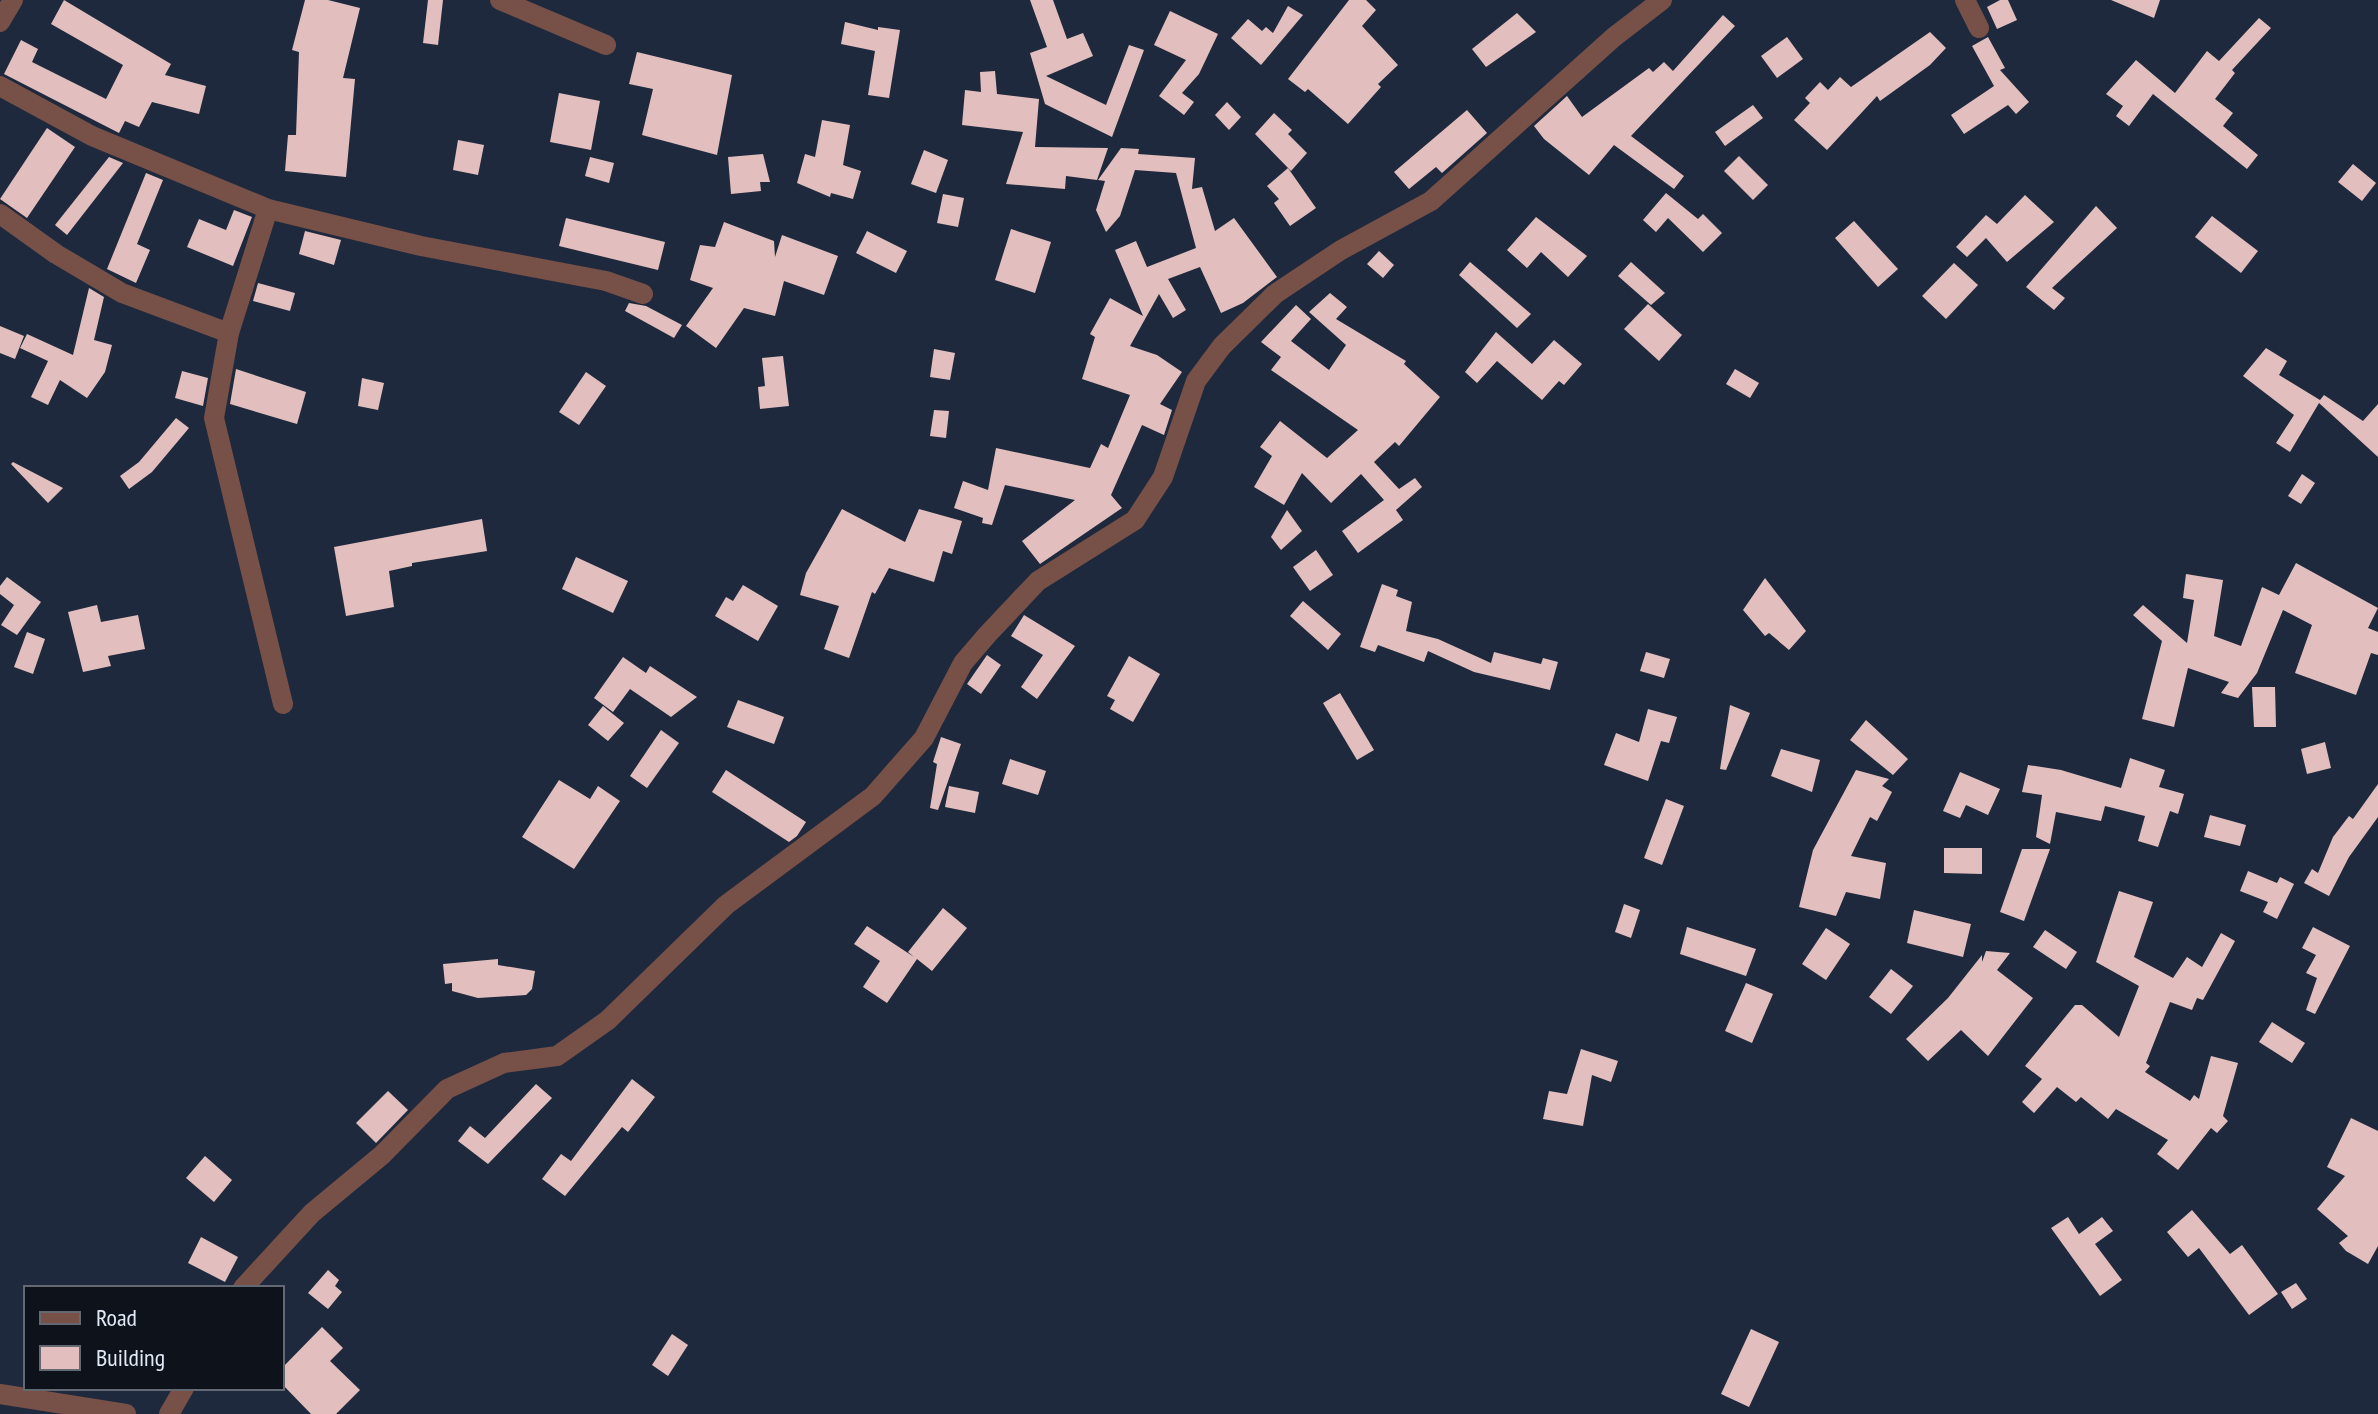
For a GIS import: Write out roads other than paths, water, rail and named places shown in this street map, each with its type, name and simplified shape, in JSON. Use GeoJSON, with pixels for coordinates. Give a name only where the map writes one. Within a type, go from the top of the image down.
{"type":"FeatureCollection","features":[{"type":"Feature","properties":{"kind":"street"},"geometry":{"type":"LineString","coordinates":[[0,22],[13,0]]}},
{"type":"Feature","properties":{"kind":"street"},"geometry":{"type":"LineString","coordinates":[[500,0],[606,45]]}},
{"type":"Feature","properties":{"kind":"street"},"geometry":{"type":"LineString","coordinates":[[245,1286],[312,1213],[382,1155],[447,1089],[504,1063],[557,1056],[608,1020],[726,905],[873,796],[924,738],[963,663],[997,624],[1038,581],[1135,520],[1163,477],[1196,381],[1222,346],[1275,294],[1341,250],[1431,201],[1614,37],[1662,0]]}},
{"type":"Feature","properties":{"kind":"street"},"geometry":{"type":"LineString","coordinates":[[1965,0],[1979,28]]}},
{"type":"Feature","properties":{"kind":"street"},"geometry":{"type":"LineString","coordinates":[[0,86],[92,136],[268,209],[421,246],[606,281],[643,294]]}},
{"type":"Feature","properties":{"kind":"street"},"geometry":{"type":"LineString","coordinates":[[268,209],[229,333],[214,418],[283,704]]}},
{"type":"Feature","properties":{"kind":"street"},"geometry":{"type":"LineString","coordinates":[[0,214],[56,254],[122,293],[229,333]]}},
{"type":"Feature","properties":{"kind":"street"},"geometry":{"type":"LineString","coordinates":[[169,1414],[183,1390]]}},
{"type":"Feature","properties":{"kind":"street"},"geometry":{"type":"LineString","coordinates":[[0,1394],[126,1414]]}}]}
